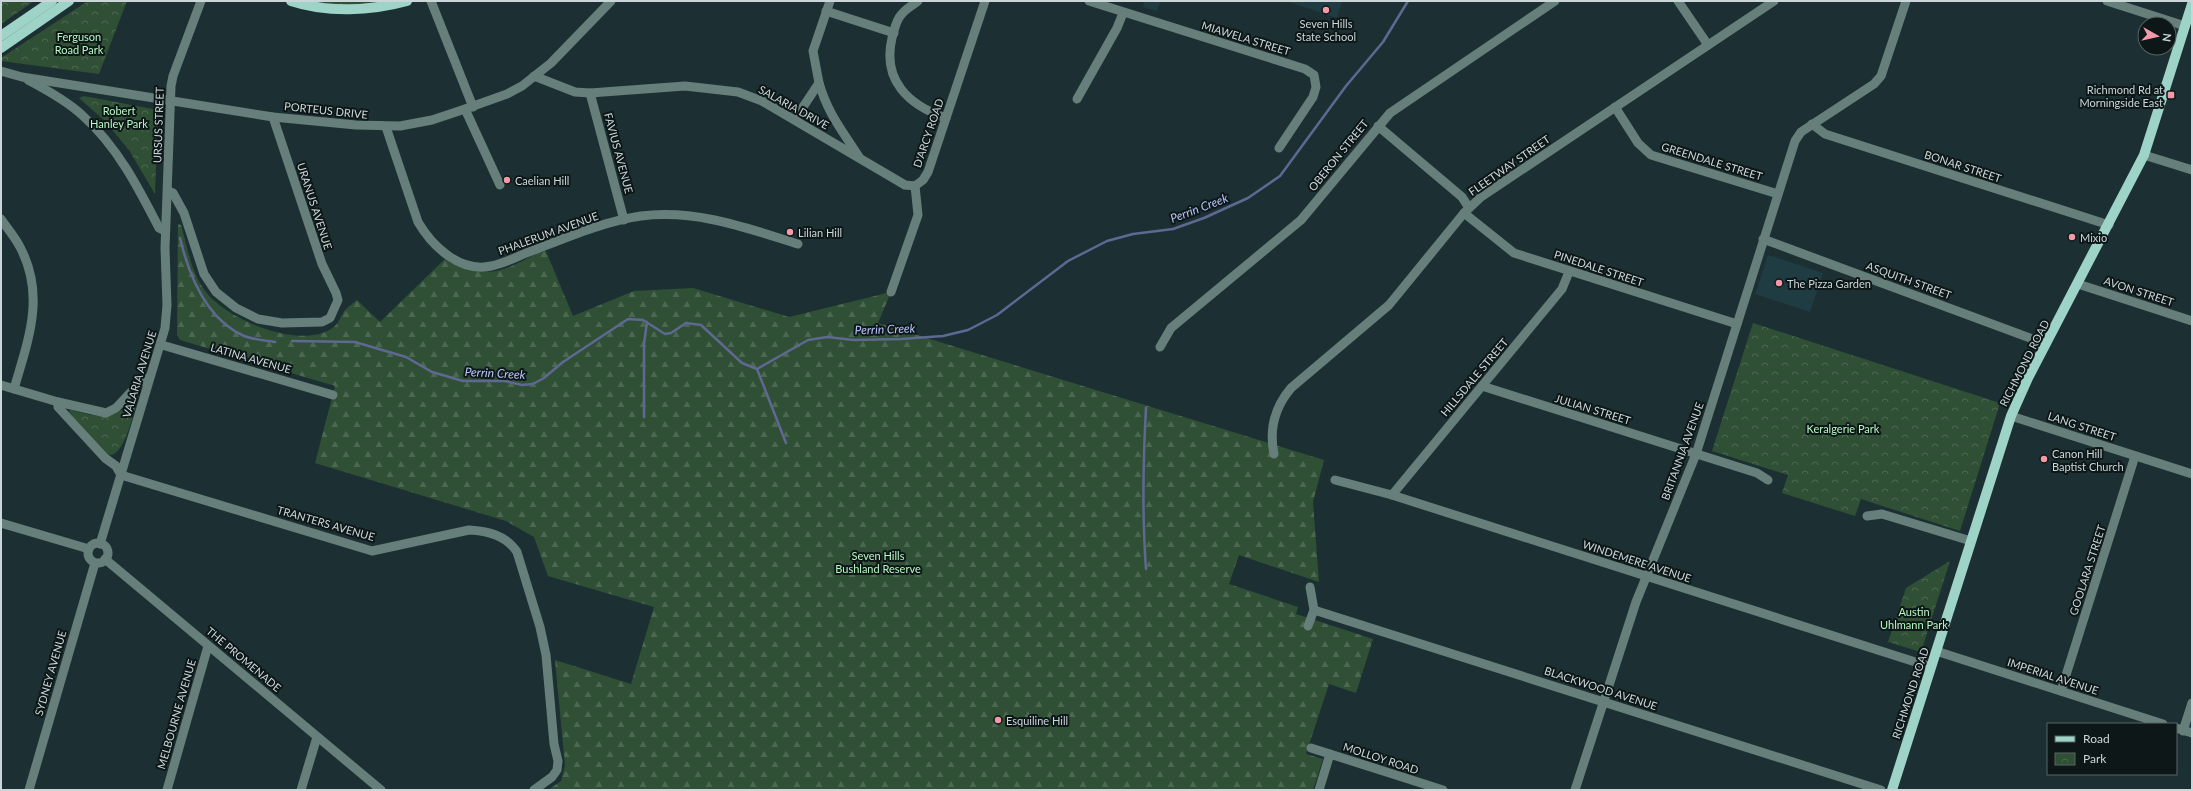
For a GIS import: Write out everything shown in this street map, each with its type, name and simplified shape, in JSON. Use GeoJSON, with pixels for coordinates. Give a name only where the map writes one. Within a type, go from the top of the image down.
{"type":"FeatureCollection","features":[{"type":"Feature","properties":{"kind":"main road"},"geometry":{"type":"LineString","coordinates":[[1,36],[52,1]]}},
{"type":"Feature","properties":{"kind":"main road"},"geometry":{"type":"LineString","coordinates":[[1,48],[69,1]]}},
{"type":"Feature","properties":{"kind":"main road"},"geometry":{"type":"LineString","coordinates":[[291,1],[333,9],[377,6],[407,1]]}},
{"type":"Feature","properties":{"kind":"main road","name":"RICHMOND ROAD"},"geometry":{"type":"LineString","coordinates":[[1892,790],[2011,416],[2046,344],[2144,155],[2192,4]]}},
{"type":"Feature","properties":{"kind":"street","name":"URSUS STREET"},"geometry":{"type":"LineString","coordinates":[[165,231],[168,191],[170,99],[173,76],[201,1]]}},
{"type":"Feature","properties":{"kind":"street"},"geometry":{"type":"LineString","coordinates":[[431,1],[469,108],[500,186]]}},
{"type":"Feature","properties":{"kind":"street","name":"PORTEUS DRIVE"},"geometry":{"type":"LineString","coordinates":[[1,71],[22,77],[170,99],[273,117],[386,127],[415,124],[469,108],[507,94],[522,86],[551,62],[611,1]]}},
{"type":"Feature","properties":{"kind":"street"},"geometry":{"type":"LineString","coordinates":[[830,1],[814,51],[819,83],[825,104],[833,119],[861,160]]}},
{"type":"Feature","properties":{"kind":"street"},"geometry":{"type":"LineString","coordinates":[[918,1],[900,15],[894,33],[889,58],[894,80],[909,98],[923,109],[946,118]]}},
{"type":"Feature","properties":{"kind":"street","name":"D'ARCY ROAD"},"geometry":{"type":"LineString","coordinates":[[915,186],[923,180],[928,172],[985,1]]}},
{"type":"Feature","properties":{"kind":"street","name":"MIAWELA STREET"},"geometry":{"type":"LineString","coordinates":[[1089,1],[1123,13],[1305,69],[1314,75],[1316,87],[1313,97],[1279,148]]}},
{"type":"Feature","properties":{"kind":"street","name":"OBERON STREET"},"geometry":{"type":"LineString","coordinates":[[1160,347],[1171,328],[1302,220],[1378,126],[1400,106],[1555,1]]}},
{"type":"Feature","properties":{"kind":"street"},"geometry":{"type":"LineString","coordinates":[[1678,1],[1708,45]]}},
{"type":"Feature","properties":{"kind":"street","name":"FLEETWAY STREET"},"geometry":{"type":"LineString","coordinates":[[1274,454],[1271,442],[1276,410],[1281,399],[1291,388],[1388,305],[1467,211],[1490,190],[1774,1]]}},
{"type":"Feature","properties":{"kind":"street","name":"BRITANNIA AVENUE"},"geometry":{"type":"LineString","coordinates":[[1575,790],[1646,576],[1696,454],[1795,141],[1801,132],[1874,84],[1881,76],[1906,1]]}},
{"type":"Feature","properties":{"kind":"street"},"geometry":{"type":"LineString","coordinates":[[2107,1],[2185,26]]}},
{"type":"Feature","properties":{"kind":"street"},"geometry":{"type":"LineString","coordinates":[[826,11],[894,33]]}},
{"type":"Feature","properties":{"kind":"street"},"geometry":{"type":"LineString","coordinates":[[1077,98],[1117,28],[1123,13]]}},
{"type":"Feature","properties":{"kind":"street","name":"SALARIA DRIVE"},"geometry":{"type":"LineString","coordinates":[[534,76],[575,92],[590,93],[685,86],[738,92],[762,101],[795,119],[861,160],[905,185],[915,186]]}},
{"type":"Feature","properties":{"kind":"street"},"geometry":{"type":"LineString","coordinates":[[22,77],[47,90],[82,115],[124,164],[159,228],[165,231]]}},
{"type":"Feature","properties":{"kind":"street"},"geometry":{"type":"LineString","coordinates":[[795,119],[819,83]]}},
{"type":"Feature","properties":{"kind":"street","name":"FAVIUS AVENUE"},"geometry":{"type":"LineString","coordinates":[[590,93],[624,220]]}},
{"type":"Feature","properties":{"kind":"street","name":"GREENDALE STREET"},"geometry":{"type":"LineString","coordinates":[[1615,107],[1638,143],[1651,155],[1778,194]]}},
{"type":"Feature","properties":{"kind":"street","name":"URANUS AVENUE"},"geometry":{"type":"LineString","coordinates":[[168,191],[173,193],[184,213],[204,274],[216,292],[236,308],[258,319],[282,324],[322,322],[330,318],[338,300],[322,264],[273,117]]}},
{"type":"Feature","properties":{"kind":"street","name":"BONAR STREET"},"geometry":{"type":"LineString","coordinates":[[1812,124],[1825,134],[2109,225]]}},
{"type":"Feature","properties":{"kind":"street","name":"PINEDALE STREET"},"geometry":{"type":"LineString","coordinates":[[1378,126],[1462,196],[1467,211],[1514,253],[1569,272],[1737,324]]}},
{"type":"Feature","properties":{"kind":"street","name":"PHALERUM AVENUE"},"geometry":{"type":"LineString","coordinates":[[386,127],[418,222],[435,246],[457,261],[474,266],[490,266],[543,246],[624,220],[642,216],[716,219],[798,244]]}},
{"type":"Feature","properties":{"kind":"street"},"geometry":{"type":"LineString","coordinates":[[2144,155],[2192,170]]}},
{"type":"Feature","properties":{"kind":"street"},"geometry":{"type":"LineString","coordinates":[[891,292],[918,215],[915,186]]}},
{"type":"Feature","properties":{"kind":"street"},"geometry":{"type":"LineString","coordinates":[[1,219],[20,246],[32,280],[34,303],[32,324],[14,389]]}},
{"type":"Feature","properties":{"kind":"street","name":"VALARIA AVENUE"},"geometry":{"type":"LineString","coordinates":[[121,475],[149,378],[162,345],[167,304],[165,231]]}},
{"type":"Feature","properties":{"kind":"street","name":"ASQUITH STREET"},"geometry":{"type":"LineString","coordinates":[[1763,239],[2046,344]]}},
{"type":"Feature","properties":{"kind":"street","name":"HILLSDALE STREET"},"geometry":{"type":"LineString","coordinates":[[1392,495],[1562,289],[1569,272]]}},
{"type":"Feature","properties":{"kind":"street","name":"AVON STREET"},"geometry":{"type":"LineString","coordinates":[[2078,284],[2192,321]]}},
{"type":"Feature","properties":{"kind":"street","name":"LATINA AVENUE"},"geometry":{"type":"LineString","coordinates":[[162,345],[333,395]]}},
{"type":"Feature","properties":{"kind":"street"},"geometry":{"type":"LineString","coordinates":[[1,385],[58,402],[106,413],[116,408],[144,378],[149,378]]}},
{"type":"Feature","properties":{"kind":"street","name":"JULIAN STREET"},"geometry":{"type":"LineString","coordinates":[[1482,386],[1757,473],[1768,480]]}},
{"type":"Feature","properties":{"kind":"street"},"geometry":{"type":"LineString","coordinates":[[58,402],[58,407],[105,458],[116,466],[121,475],[100,544]]}},
{"type":"Feature","properties":{"kind":"street","name":"LANG STREET"},"geometry":{"type":"LineString","coordinates":[[2011,416],[2192,474]]}},
{"type":"Feature","properties":{"kind":"street","name":"GOOLARA STREET"},"geometry":{"type":"LineString","coordinates":[[2061,691],[2136,456]]}},
{"type":"Feature","properties":{"kind":"street","name":"TRANTERS AVENUE"},"geometry":{"type":"LineString","coordinates":[[121,475],[372,551],[468,530],[483,531],[502,537],[512,544],[517,552],[540,627],[546,655],[554,744],[558,761],[557,770],[552,777],[534,790]]}},
{"type":"Feature","properties":{"kind":"street","name":"WINDEMERE AVENUE"},"geometry":{"type":"LineString","coordinates":[[1335,480],[1392,495],[1931,666]]}},
{"type":"Feature","properties":{"kind":"street"},"geometry":{"type":"LineString","coordinates":[[1867,516],[1882,514],[1971,541]]}},
{"type":"Feature","properties":{"kind":"street"},"geometry":{"type":"LineString","coordinates":[[1,523],[89,549]]}},
{"type":"Feature","properties":{"kind":"street"},"geometry":{"type":"LineString","coordinates":[[93,544],[100,544],[107,550],[105,559],[101,562],[95,562],[89,557],[89,549],[93,544]]}},
{"type":"Feature","properties":{"kind":"street","name":"THE PROMENADE"},"geometry":{"type":"LineString","coordinates":[[105,559],[381,790]]}},
{"type":"Feature","properties":{"kind":"street","name":"SYDNEY AVENUE"},"geometry":{"type":"LineString","coordinates":[[29,790],[95,562]]}},
{"type":"Feature","properties":{"kind":"street"},"geometry":{"type":"LineString","coordinates":[[1308,626],[1314,610],[1313,596],[1310,587]]}},
{"type":"Feature","properties":{"kind":"street","name":"BLACKWOOD AVENUE"},"geometry":{"type":"LineString","coordinates":[[1314,610],[1881,790]]}},
{"type":"Feature","properties":{"kind":"street","name":"MELBOURNE AVENUE"},"geometry":{"type":"LineString","coordinates":[[167,790],[208,646]]}},
{"type":"Feature","properties":{"kind":"street","name":"IMPERIAL AVENUE"},"geometry":{"type":"LineString","coordinates":[[1936,652],[2160,723]]}},
{"type":"Feature","properties":{"kind":"street"},"geometry":{"type":"LineString","coordinates":[[2184,731],[2192,703]]}},
{"type":"Feature","properties":{"kind":"street"},"geometry":{"type":"LineString","coordinates":[[301,790],[317,737]]}},
{"type":"Feature","properties":{"kind":"street","name":"MOLLOY ROAD"},"geometry":{"type":"LineString","coordinates":[[1312,748],[1443,790]]}},
{"type":"Feature","properties":{"kind":"street"},"geometry":{"type":"LineString","coordinates":[[1319,790],[1330,754]]}},
{"type":"Feature","properties":{"kind":"street"},"geometry":{"type":"LineString","coordinates":[[367,778],[370,790]]}},
{"type":"Feature","properties":{"kind":"street"},"geometry":{"type":"LineString","coordinates":[[1410,790],[1413,781]]}},
{"type":"Feature","properties":{"kind":"shaded area"},"geometry":{"type":"Polygon","coordinates":[[[1144,1],[1161,1],[1157,11],[1143,7],[1144,1]]]}},
{"type":"Feature","properties":{"kind":"shaded area","name":"Seven Hills State School"},"geometry":{"type":"Polygon","coordinates":[[[1286,1],[1342,1],[1337,18],[1286,1]]]}},
{"type":"Feature","properties":{"kind":"shaded area"},"geometry":{"type":"Polygon","coordinates":[[[1768,255],[1823,273],[1810,312],[1755,294],[1768,255]]]}},
{"type":"Feature","properties":{"kind":"green space"},"geometry":{"type":"Polygon","coordinates":[[[1,1],[34,1],[1,24],[1,1]]]}},
{"type":"Feature","properties":{"kind":"green space","name":"Ferguson Road Park"},"geometry":{"type":"Polygon","coordinates":[[[88,1],[127,1],[99,74],[1,61],[1,58],[88,1]]]}},
{"type":"Feature","properties":{"kind":"green space"},"geometry":{"type":"Polygon","coordinates":[[[300,1],[391,1],[348,6],[300,1]]]}},
{"type":"Feature","properties":{"kind":"green space","name":"Robert Hanley Park"},"geometry":{"type":"Polygon","coordinates":[[[84,96],[158,110],[155,194],[129,150],[104,120],[79,98],[84,96]]]}},
{"type":"Feature","properties":{"kind":"green space","name":"Seven Hills Bushland Reserve"},"geometry":{"type":"Polygon","coordinates":[[[178,224],[181,225],[195,274],[203,288],[213,299],[226,310],[243,320],[262,328],[281,333],[300,336],[317,334],[331,329],[338,323],[345,310],[357,300],[380,322],[446,258],[474,270],[487,272],[513,266],[545,249],[573,316],[634,291],[693,288],[789,317],[891,292],[878,323],[1324,460],[1313,502],[1319,582],[1239,555],[1229,584],[1298,607],[1296,614],[1373,639],[1356,693],[1329,684],[1306,754],[1323,759],[1313,790],[548,790],[561,781],[565,765],[555,660],[631,684],[654,607],[548,576],[534,537],[506,521],[315,463],[335,386],[180,340],[177,335],[178,224]]]}},
{"type":"Feature","properties":{"kind":"green space","name":"Keralgerie Park"},"geometry":{"type":"Polygon","coordinates":[[[1753,323],[2000,403],[1960,531],[1861,499],[1855,516],[1782,493],[1788,475],[1712,451],[1753,323]]]}},
{"type":"Feature","properties":{"kind":"green space"},"geometry":{"type":"Polygon","coordinates":[[[133,399],[137,401],[125,439],[117,452],[112,455],[107,454],[69,412],[70,410],[97,416],[111,415],[125,407],[133,399]]]}},
{"type":"Feature","properties":{"kind":"green space","name":"Austin Uhlmann Park"},"geometry":{"type":"Polygon","coordinates":[[[1950,561],[1921,652],[1888,642],[1906,588],[1950,561]]]}},
{"type":"Feature","properties":{"kind":"waterway","name":"Perrin Creek"},"geometry":{"type":"LineString","coordinates":[[292,341],[355,342],[406,357],[432,372],[463,381],[505,381],[522,385],[533,384],[544,378],[563,362],[628,319],[643,320],[665,334],[671,333],[686,323],[701,325],[742,363],[757,369],[808,340],[827,337],[854,340],[901,339],[943,336],[968,330],[997,315],[1068,261],[1107,241],[1133,234],[1173,229],[1204,218],[1248,198],[1280,176],[1346,86],[1383,42],[1408,1]]}},
{"type":"Feature","properties":{"kind":"waterway"},"geometry":{"type":"LineString","coordinates":[[180,238],[188,267],[194,281],[209,308],[219,319],[244,336],[275,342]]}},
{"type":"Feature","properties":{"kind":"waterway"},"geometry":{"type":"LineString","coordinates":[[644,417],[644,344],[647,322]]}},
{"type":"Feature","properties":{"kind":"waterway"},"geometry":{"type":"LineString","coordinates":[[757,369],[786,443]]}},
{"type":"Feature","properties":{"kind":"waterway"},"geometry":{"type":"LineString","coordinates":[[1146,408],[1143,488],[1146,569]]}},
{"type":"Feature","properties":{"kind":"place","name":"Seven Hills State School"},"geometry":{"type":"Point","coordinates":[1326,10]}},
{"type":"Feature","properties":{"kind":"place","name":"Richmond Rd at Morningside East"},"geometry":{"type":"Point","coordinates":[2171,95]}},
{"type":"Feature","properties":{"kind":"place","name":"Caelian Hill"},"geometry":{"type":"Point","coordinates":[507,180]}},
{"type":"Feature","properties":{"kind":"place","name":"Lilian Hill"},"geometry":{"type":"Point","coordinates":[790,232]}},
{"type":"Feature","properties":{"kind":"place","name":"Mixio"},"geometry":{"type":"Point","coordinates":[2072,237]}},
{"type":"Feature","properties":{"kind":"place","name":"The Pizza Garden"},"geometry":{"type":"Point","coordinates":[1779,283]}},
{"type":"Feature","properties":{"kind":"place","name":"Canon Hill Baptist Church"},"geometry":{"type":"Point","coordinates":[2044,459]}},
{"type":"Feature","properties":{"kind":"place","name":"Esquiline Hill"},"geometry":{"type":"Point","coordinates":[998,720]}}]}
